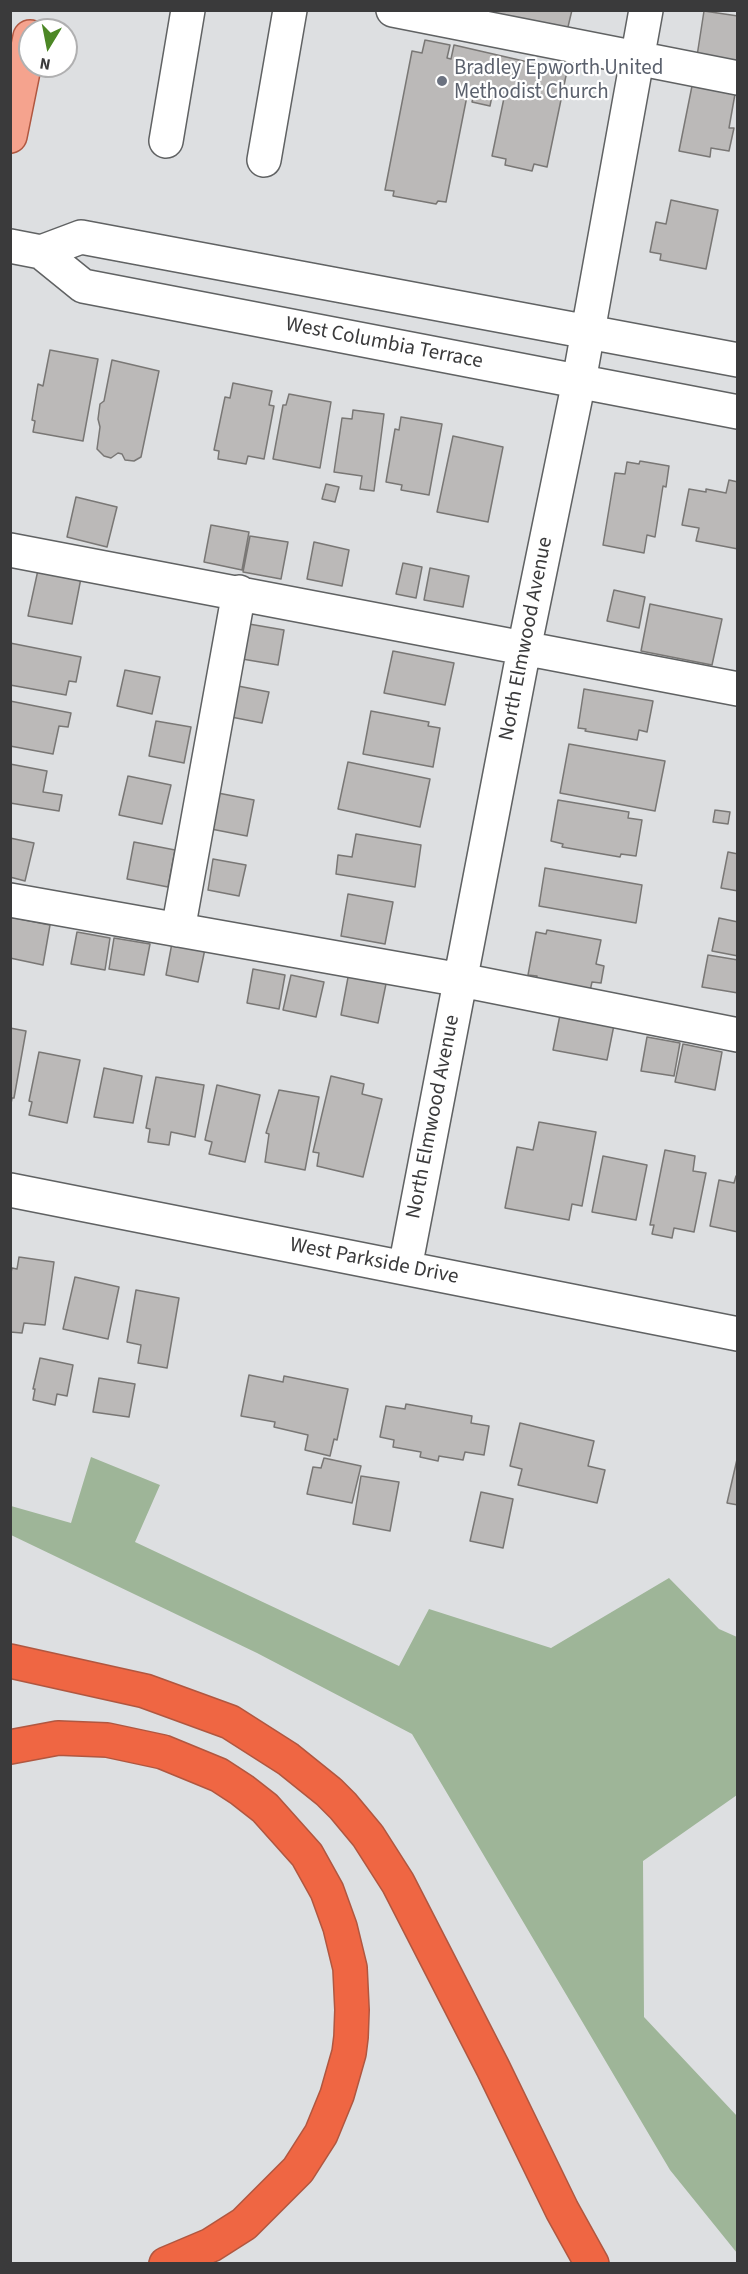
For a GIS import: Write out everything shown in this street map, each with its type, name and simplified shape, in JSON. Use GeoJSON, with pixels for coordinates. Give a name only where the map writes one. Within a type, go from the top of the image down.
{"type":"FeatureCollection","features":[{"type":"Feature","properties":{"kind":"highway"},"geometry":{"type":"LineString","coordinates":[[10,1661],[146,1691],[230,1722],[288,1759],[343,1806],[368,1836],[398,1883],[493,2068],[562,2210],[592,2264]]}},
{"type":"Feature","properties":{"kind":"highway"},"geometry":{"type":"LineString","coordinates":[[10,1747],[58,1738],[107,1740],[164,1752],[219,1775],[265,1808],[307,1855],[327,1891],[340,1927],[350,1968],[351,2037],[349,2053],[337,2095],[321,2134],[298,2170],[243,2223],[211,2245],[166,2264]]}},
{"type":"Feature","properties":{"kind":"main road"},"geometry":{"type":"LineString","coordinates":[[10,136],[22,78]]}},
{"type":"Feature","properties":{"kind":"street"},"geometry":{"type":"LineString","coordinates":[[166,141],[188,10]]}},
{"type":"Feature","properties":{"kind":"street"},"geometry":{"type":"LineString","coordinates":[[264,160],[290,10]]}},
{"type":"Feature","properties":{"kind":"street"},"geometry":{"type":"LineString","coordinates":[[393,10],[738,78]]}},
{"type":"Feature","properties":{"kind":"street","name":"North Elmwood Avenue"},"geometry":{"type":"LineString","coordinates":[[405,1268],[524,649],[579,381],[646,10]]}},
{"type":"Feature","properties":{"kind":"street","name":"West Columbia Terrace"},"geometry":{"type":"LineString","coordinates":[[26,249],[81,237],[738,360]]}},
{"type":"Feature","properties":{"kind":"street","name":"West Columbia Terrace"},"geometry":{"type":"LineString","coordinates":[[26,249],[83,286],[738,412]]}},
{"type":"Feature","properties":{"kind":"street"},"geometry":{"type":"LineString","coordinates":[[10,550],[738,689]]}},
{"type":"Feature","properties":{"kind":"street"},"geometry":{"type":"LineString","coordinates":[[178,930],[239,592]]}},
{"type":"Feature","properties":{"kind":"street"},"geometry":{"type":"LineString","coordinates":[[10,900],[461,980],[738,1035]]}},
{"type":"Feature","properties":{"kind":"street","name":"West Parkside Drive"},"geometry":{"type":"LineString","coordinates":[[10,1190],[738,1334]]}},
{"type":"Feature","properties":{"kind":"green space"},"geometry":{"type":"Polygon","coordinates":[[[91,1457],[160,1485],[135,1542],[399,1666],[429,1609],[551,1648],[669,1578],[719,1629],[737,1637],[737,1795],[643,1861],[644,2017],[737,2116],[737,2253],[670,2170],[412,1734],[257,1653],[11,1535],[11,1506],[71,1523],[91,1457]]]}},
{"type":"Feature","properties":{"kind":"building"},"geometry":{"type":"Polygon","coordinates":[[[487,10],[572,10],[567,31],[486,13],[487,10]]]}},
{"type":"Feature","properties":{"kind":"building"},"geometry":{"type":"Polygon","coordinates":[[[704,11],[738,16],[738,63],[697,56],[704,11]]]}},
{"type":"Feature","properties":{"kind":"building"},"geometry":{"type":"Polygon","coordinates":[[[425,40],[450,45],[447,58],[451,59],[454,45],[567,71],[547,167],[534,164],[532,171],[505,165],[506,159],[492,156],[504,98],[492,96],[490,106],[472,102],[474,93],[468,91],[446,202],[438,201],[436,204],[393,196],[394,191],[385,190],[412,51],[422,53],[425,40]]]}},
{"type":"Feature","properties":{"kind":"building"},"geometry":{"type":"Polygon","coordinates":[[[692,86],[735,94],[729,128],[734,128],[729,151],[711,148],[710,157],[679,151],[692,86]]]}},
{"type":"Feature","properties":{"kind":"building"},"geometry":{"type":"Polygon","coordinates":[[[671,200],[718,210],[706,269],[660,260],[661,254],[650,252],[656,222],[666,224],[671,200]]]}},
{"type":"Feature","properties":{"kind":"building"},"geometry":{"type":"Polygon","coordinates":[[[50,350],[98,359],[83,441],[33,432],[35,421],[32,420],[38,384],[43,386],[50,350]]]}},
{"type":"Feature","properties":{"kind":"building"},"geometry":{"type":"Polygon","coordinates":[[[112,360],[159,371],[141,457],[134,461],[125,460],[122,454],[118,453],[111,458],[104,456],[97,449],[100,404],[104,401],[112,360]]]}},
{"type":"Feature","properties":{"kind":"building"},"geometry":{"type":"Polygon","coordinates":[[[233,383],[272,391],[269,405],[274,406],[264,459],[248,456],[246,464],[218,459],[219,451],[214,450],[225,397],[230,398],[233,383]]]}},
{"type":"Feature","properties":{"kind":"building"},"geometry":{"type":"Polygon","coordinates":[[[289,394],[331,402],[320,468],[273,459],[283,405],[286,405],[289,394]]]}},
{"type":"Feature","properties":{"kind":"building"},"geometry":{"type":"Polygon","coordinates":[[[353,410],[384,414],[374,491],[360,489],[362,476],[334,472],[342,418],[352,419],[353,410]]]}},
{"type":"Feature","properties":{"kind":"building"},"geometry":{"type":"Polygon","coordinates":[[[401,417],[442,424],[429,495],[401,490],[402,485],[386,482],[395,429],[399,430],[401,417]]]}},
{"type":"Feature","properties":{"kind":"building"},"geometry":{"type":"Polygon","coordinates":[[[453,436],[503,447],[488,522],[437,512],[453,436]]]}},
{"type":"Feature","properties":{"kind":"building"},"geometry":{"type":"Polygon","coordinates":[[[640,461],[669,466],[666,487],[663,486],[655,537],[647,535],[644,553],[603,545],[615,473],[625,474],[627,462],[639,464],[640,461]]]}},
{"type":"Feature","properties":{"kind":"building"},"geometry":{"type":"Polygon","coordinates":[[[729,480],[738,482],[738,549],[696,541],[699,528],[682,525],[689,489],[706,492],[706,489],[726,493],[729,480]]]}},
{"type":"Feature","properties":{"kind":"building"},"geometry":{"type":"Polygon","coordinates":[[[326,484],[339,487],[335,502],[322,499],[326,484]]]}},
{"type":"Feature","properties":{"kind":"building"},"geometry":{"type":"Polygon","coordinates":[[[76,497],[117,507],[107,547],[67,537],[76,497]]]}},
{"type":"Feature","properties":{"kind":"building"},"geometry":{"type":"Polygon","coordinates":[[[211,525],[249,532],[242,570],[204,562],[211,525]]]}},
{"type":"Feature","properties":{"kind":"building"},"geometry":{"type":"Polygon","coordinates":[[[250,536],[288,542],[281,579],[243,572],[250,536]]]}},
{"type":"Feature","properties":{"kind":"building"},"geometry":{"type":"Polygon","coordinates":[[[314,542],[349,550],[342,586],[307,579],[314,542]]]}},
{"type":"Feature","properties":{"kind":"building"},"geometry":{"type":"Polygon","coordinates":[[[403,563],[422,567],[416,598],[396,594],[403,563]]]}},
{"type":"Feature","properties":{"kind":"building"},"geometry":{"type":"Polygon","coordinates":[[[430,568],[469,576],[463,607],[424,600],[430,568]]]}},
{"type":"Feature","properties":{"kind":"building"},"geometry":{"type":"Polygon","coordinates":[[[38,570],[81,578],[72,624],[28,616],[38,570]]]}},
{"type":"Feature","properties":{"kind":"building"},"geometry":{"type":"Polygon","coordinates":[[[614,590],[645,597],[639,628],[607,621],[614,590]]]}},
{"type":"Feature","properties":{"kind":"building"},"geometry":{"type":"Polygon","coordinates":[[[650,604],[722,619],[712,665],[641,651],[650,604]]]}},
{"type":"Feature","properties":{"kind":"building"},"geometry":{"type":"Polygon","coordinates":[[[249,624],[284,630],[278,665],[242,659],[249,624]]]}},
{"type":"Feature","properties":{"kind":"building"},"geometry":{"type":"Polygon","coordinates":[[[10,643],[81,657],[76,682],[69,681],[66,695],[10,685],[10,643]]]}},
{"type":"Feature","properties":{"kind":"building"},"geometry":{"type":"Polygon","coordinates":[[[393,651],[454,663],[445,705],[384,693],[393,651]]]}},
{"type":"Feature","properties":{"kind":"building"},"geometry":{"type":"Polygon","coordinates":[[[125,670],[160,677],[152,714],[117,706],[125,670]]]}},
{"type":"Feature","properties":{"kind":"building"},"geometry":{"type":"Polygon","coordinates":[[[238,686],[269,692],[262,723],[231,717],[238,686]]]}},
{"type":"Feature","properties":{"kind":"building"},"geometry":{"type":"Polygon","coordinates":[[[584,689],[653,701],[647,732],[639,730],[637,740],[578,728],[584,689]]]}},
{"type":"Feature","properties":{"kind":"building"},"geometry":{"type":"Polygon","coordinates":[[[10,701],[71,713],[68,727],[59,726],[53,754],[10,746],[10,701]]]}},
{"type":"Feature","properties":{"kind":"building"},"geometry":{"type":"Polygon","coordinates":[[[371,711],[429,722],[428,726],[440,728],[433,767],[363,754],[371,711]]]}},
{"type":"Feature","properties":{"kind":"building"},"geometry":{"type":"Polygon","coordinates":[[[156,721],[191,727],[184,763],[149,756],[156,721]]]}},
{"type":"Feature","properties":{"kind":"building"},"geometry":{"type":"Polygon","coordinates":[[[569,744],[665,761],[655,811],[560,793],[569,744]]]}},
{"type":"Feature","properties":{"kind":"building"},"geometry":{"type":"Polygon","coordinates":[[[348,762],[430,779],[420,827],[338,809],[348,762]]]}},
{"type":"Feature","properties":{"kind":"building"},"geometry":{"type":"Polygon","coordinates":[[[10,764],[47,771],[43,792],[62,795],[59,811],[10,803],[10,764]]]}},
{"type":"Feature","properties":{"kind":"building"},"geometry":{"type":"Polygon","coordinates":[[[128,776],[171,785],[162,824],[119,815],[128,776]]]}},
{"type":"Feature","properties":{"kind":"building"},"geometry":{"type":"Polygon","coordinates":[[[218,793],[254,800],[247,836],[211,829],[218,793]]]}},
{"type":"Feature","properties":{"kind":"building"},"geometry":{"type":"Polygon","coordinates":[[[558,800],[629,812],[628,818],[642,820],[636,856],[621,854],[620,857],[562,847],[563,844],[551,841],[558,800]]]}},
{"type":"Feature","properties":{"kind":"building"},"geometry":{"type":"Polygon","coordinates":[[[715,810],[730,812],[728,824],[713,822],[715,810]]]}},
{"type":"Feature","properties":{"kind":"building"},"geometry":{"type":"Polygon","coordinates":[[[356,834],[421,845],[415,887],[336,874],[338,855],[352,857],[356,834]]]}},
{"type":"Feature","properties":{"kind":"building"},"geometry":{"type":"Polygon","coordinates":[[[10,838],[34,843],[25,881],[10,877],[10,838]]]}},
{"type":"Feature","properties":{"kind":"building"},"geometry":{"type":"Polygon","coordinates":[[[134,842],[175,850],[168,887],[127,879],[134,842]]]}},
{"type":"Feature","properties":{"kind":"building"},"geometry":{"type":"Polygon","coordinates":[[[728,852],[738,854],[738,891],[721,888],[728,852]]]}},
{"type":"Feature","properties":{"kind":"building"},"geometry":{"type":"Polygon","coordinates":[[[213,859],[246,865],[239,896],[208,890],[213,859]]]}},
{"type":"Feature","properties":{"kind":"building"},"geometry":{"type":"Polygon","coordinates":[[[545,868],[642,885],[636,923],[539,906],[545,868]]]}},
{"type":"Feature","properties":{"kind":"building"},"geometry":{"type":"Polygon","coordinates":[[[348,894],[393,902],[385,944],[341,936],[348,894]]]}},
{"type":"Feature","properties":{"kind":"building"},"geometry":{"type":"Polygon","coordinates":[[[10,917],[50,925],[43,965],[10,958],[10,917]]]}},
{"type":"Feature","properties":{"kind":"building"},"geometry":{"type":"Polygon","coordinates":[[[719,918],[738,922],[738,956],[712,951],[719,918]]]}},
{"type":"Feature","properties":{"kind":"building"},"geometry":{"type":"Polygon","coordinates":[[[547,930],[601,940],[596,964],[604,966],[601,983],[592,982],[590,991],[536,981],[537,976],[528,975],[536,932],[546,934],[547,930]]]}},
{"type":"Feature","properties":{"kind":"building"},"geometry":{"type":"Polygon","coordinates":[[[77,932],[110,938],[105,970],[71,964],[77,932]]]}},
{"type":"Feature","properties":{"kind":"building"},"geometry":{"type":"Polygon","coordinates":[[[114,938],[150,944],[144,975],[109,969],[114,938]]]}},
{"type":"Feature","properties":{"kind":"building"},"geometry":{"type":"Polygon","coordinates":[[[172,943],[205,949],[198,982],[166,975],[172,943]]]}},
{"type":"Feature","properties":{"kind":"building"},"geometry":{"type":"Polygon","coordinates":[[[708,955],[738,960],[738,993],[702,987],[708,955]]]}},
{"type":"Feature","properties":{"kind":"building"},"geometry":{"type":"Polygon","coordinates":[[[253,969],[285,975],[279,1009],[247,1003],[253,969]]]}},
{"type":"Feature","properties":{"kind":"building"},"geometry":{"type":"Polygon","coordinates":[[[349,972],[387,979],[378,1023],[341,1015],[349,972]]]}},
{"type":"Feature","properties":{"kind":"building"},"geometry":{"type":"Polygon","coordinates":[[[291,975],[324,982],[316,1017],[283,1010],[291,975]]]}},
{"type":"Feature","properties":{"kind":"building"},"geometry":{"type":"Polygon","coordinates":[[[560,1015],[614,1025],[607,1060],[553,1050],[560,1015]]]}},
{"type":"Feature","properties":{"kind":"building"},"geometry":{"type":"Polygon","coordinates":[[[10,1028],[26,1031],[11,1104],[10,1028]]]}},
{"type":"Feature","properties":{"kind":"building"},"geometry":{"type":"Polygon","coordinates":[[[647,1037],[680,1043],[674,1076],[641,1071],[647,1037]]]}},
{"type":"Feature","properties":{"kind":"building"},"geometry":{"type":"Polygon","coordinates":[[[683,1044],[722,1052],[715,1090],[675,1082],[683,1044]]]}},
{"type":"Feature","properties":{"kind":"building"},"geometry":{"type":"Polygon","coordinates":[[[39,1052],[80,1060],[67,1123],[29,1115],[32,1102],[29,1101],[39,1052]]]}},
{"type":"Feature","properties":{"kind":"building"},"geometry":{"type":"Polygon","coordinates":[[[104,1068],[142,1076],[133,1123],[94,1117],[104,1068]]]}},
{"type":"Feature","properties":{"kind":"building"},"geometry":{"type":"Polygon","coordinates":[[[331,1076],[364,1084],[362,1094],[382,1099],[363,1177],[317,1166],[319,1153],[313,1152],[331,1076]]]}},
{"type":"Feature","properties":{"kind":"building"},"geometry":{"type":"Polygon","coordinates":[[[156,1077],[204,1085],[195,1137],[171,1132],[169,1145],[148,1142],[150,1129],[146,1128],[156,1077]]]}},
{"type":"Feature","properties":{"kind":"building"},"geometry":{"type":"Polygon","coordinates":[[[217,1085],[260,1095],[245,1162],[209,1154],[212,1142],[205,1140],[217,1085]]]}},
{"type":"Feature","properties":{"kind":"building"},"geometry":{"type":"Polygon","coordinates":[[[279,1090],[319,1097],[305,1170],[265,1162],[269,1134],[266,1133],[279,1090]]]}},
{"type":"Feature","properties":{"kind":"building"},"geometry":{"type":"Polygon","coordinates":[[[539,1122],[596,1132],[582,1206],[572,1204],[569,1220],[505,1208],[517,1147],[533,1150],[539,1122]]]}},
{"type":"Feature","properties":{"kind":"building"},"geometry":{"type":"Polygon","coordinates":[[[665,1150],[695,1156],[693,1171],[706,1173],[694,1232],[674,1228],[672,1238],[652,1234],[654,1225],[650,1225],[665,1150]]]}},
{"type":"Feature","properties":{"kind":"building"},"geometry":{"type":"Polygon","coordinates":[[[603,1156],[647,1165],[636,1220],[592,1212],[603,1156]]]}},
{"type":"Feature","properties":{"kind":"building"},"geometry":{"type":"Polygon","coordinates":[[[736,1176],[738,1177],[738,1232],[710,1226],[719,1180],[734,1183],[736,1176]]]}},
{"type":"Feature","properties":{"kind":"building"},"geometry":{"type":"Polygon","coordinates":[[[19,1257],[54,1262],[45,1325],[24,1323],[22,1333],[10,1332],[10,1276],[12,1268],[17,1269],[19,1257]]]}},
{"type":"Feature","properties":{"kind":"building"},"geometry":{"type":"Polygon","coordinates":[[[75,1277],[119,1287],[108,1339],[63,1329],[75,1277]]]}},
{"type":"Feature","properties":{"kind":"building"},"geometry":{"type":"Polygon","coordinates":[[[136,1290],[179,1298],[167,1368],[138,1363],[141,1345],[127,1342],[136,1290]]]}},
{"type":"Feature","properties":{"kind":"building"},"geometry":{"type":"Polygon","coordinates":[[[40,1358],[73,1365],[67,1396],[57,1394],[55,1405],[33,1400],[35,1389],[33,1389],[40,1358]]]}},
{"type":"Feature","properties":{"kind":"building"},"geometry":{"type":"Polygon","coordinates":[[[249,1375],[283,1382],[284,1376],[348,1389],[337,1440],[334,1439],[330,1456],[305,1450],[308,1435],[274,1427],[275,1422],[241,1416],[249,1375]]]}},
{"type":"Feature","properties":{"kind":"building"},"geometry":{"type":"Polygon","coordinates":[[[99,1378],[135,1384],[129,1417],[93,1412],[99,1378]]]}},
{"type":"Feature","properties":{"kind":"building"},"geometry":{"type":"Polygon","coordinates":[[[406,1404],[472,1416],[471,1423],[489,1426],[484,1455],[465,1452],[463,1460],[439,1456],[438,1461],[420,1457],[421,1452],[393,1447],[394,1440],[380,1437],[386,1406],[405,1409],[406,1404]]]}},
{"type":"Feature","properties":{"kind":"building"},"geometry":{"type":"Polygon","coordinates":[[[520,1423],[594,1441],[588,1466],[605,1470],[597,1503],[518,1485],[522,1469],[510,1466],[520,1423]]]}},
{"type":"Feature","properties":{"kind":"building"},"geometry":{"type":"Polygon","coordinates":[[[738,1455],[738,1505],[727,1503],[738,1455]]]}},
{"type":"Feature","properties":{"kind":"building"},"geometry":{"type":"Polygon","coordinates":[[[324,1458],[361,1466],[352,1503],[307,1494],[313,1467],[321,1468],[324,1458]]]}},
{"type":"Feature","properties":{"kind":"building"},"geometry":{"type":"Polygon","coordinates":[[[361,1476],[399,1482],[390,1531],[353,1524],[361,1476]]]}},
{"type":"Feature","properties":{"kind":"building"},"geometry":{"type":"Polygon","coordinates":[[[481,1492],[513,1499],[503,1548],[470,1541],[481,1492]]]}},
{"type":"Feature","properties":{"kind":"place","name":"Bradley Epworth United Methodist Church"},"geometry":{"type":"Point","coordinates":[442,81]}}]}
